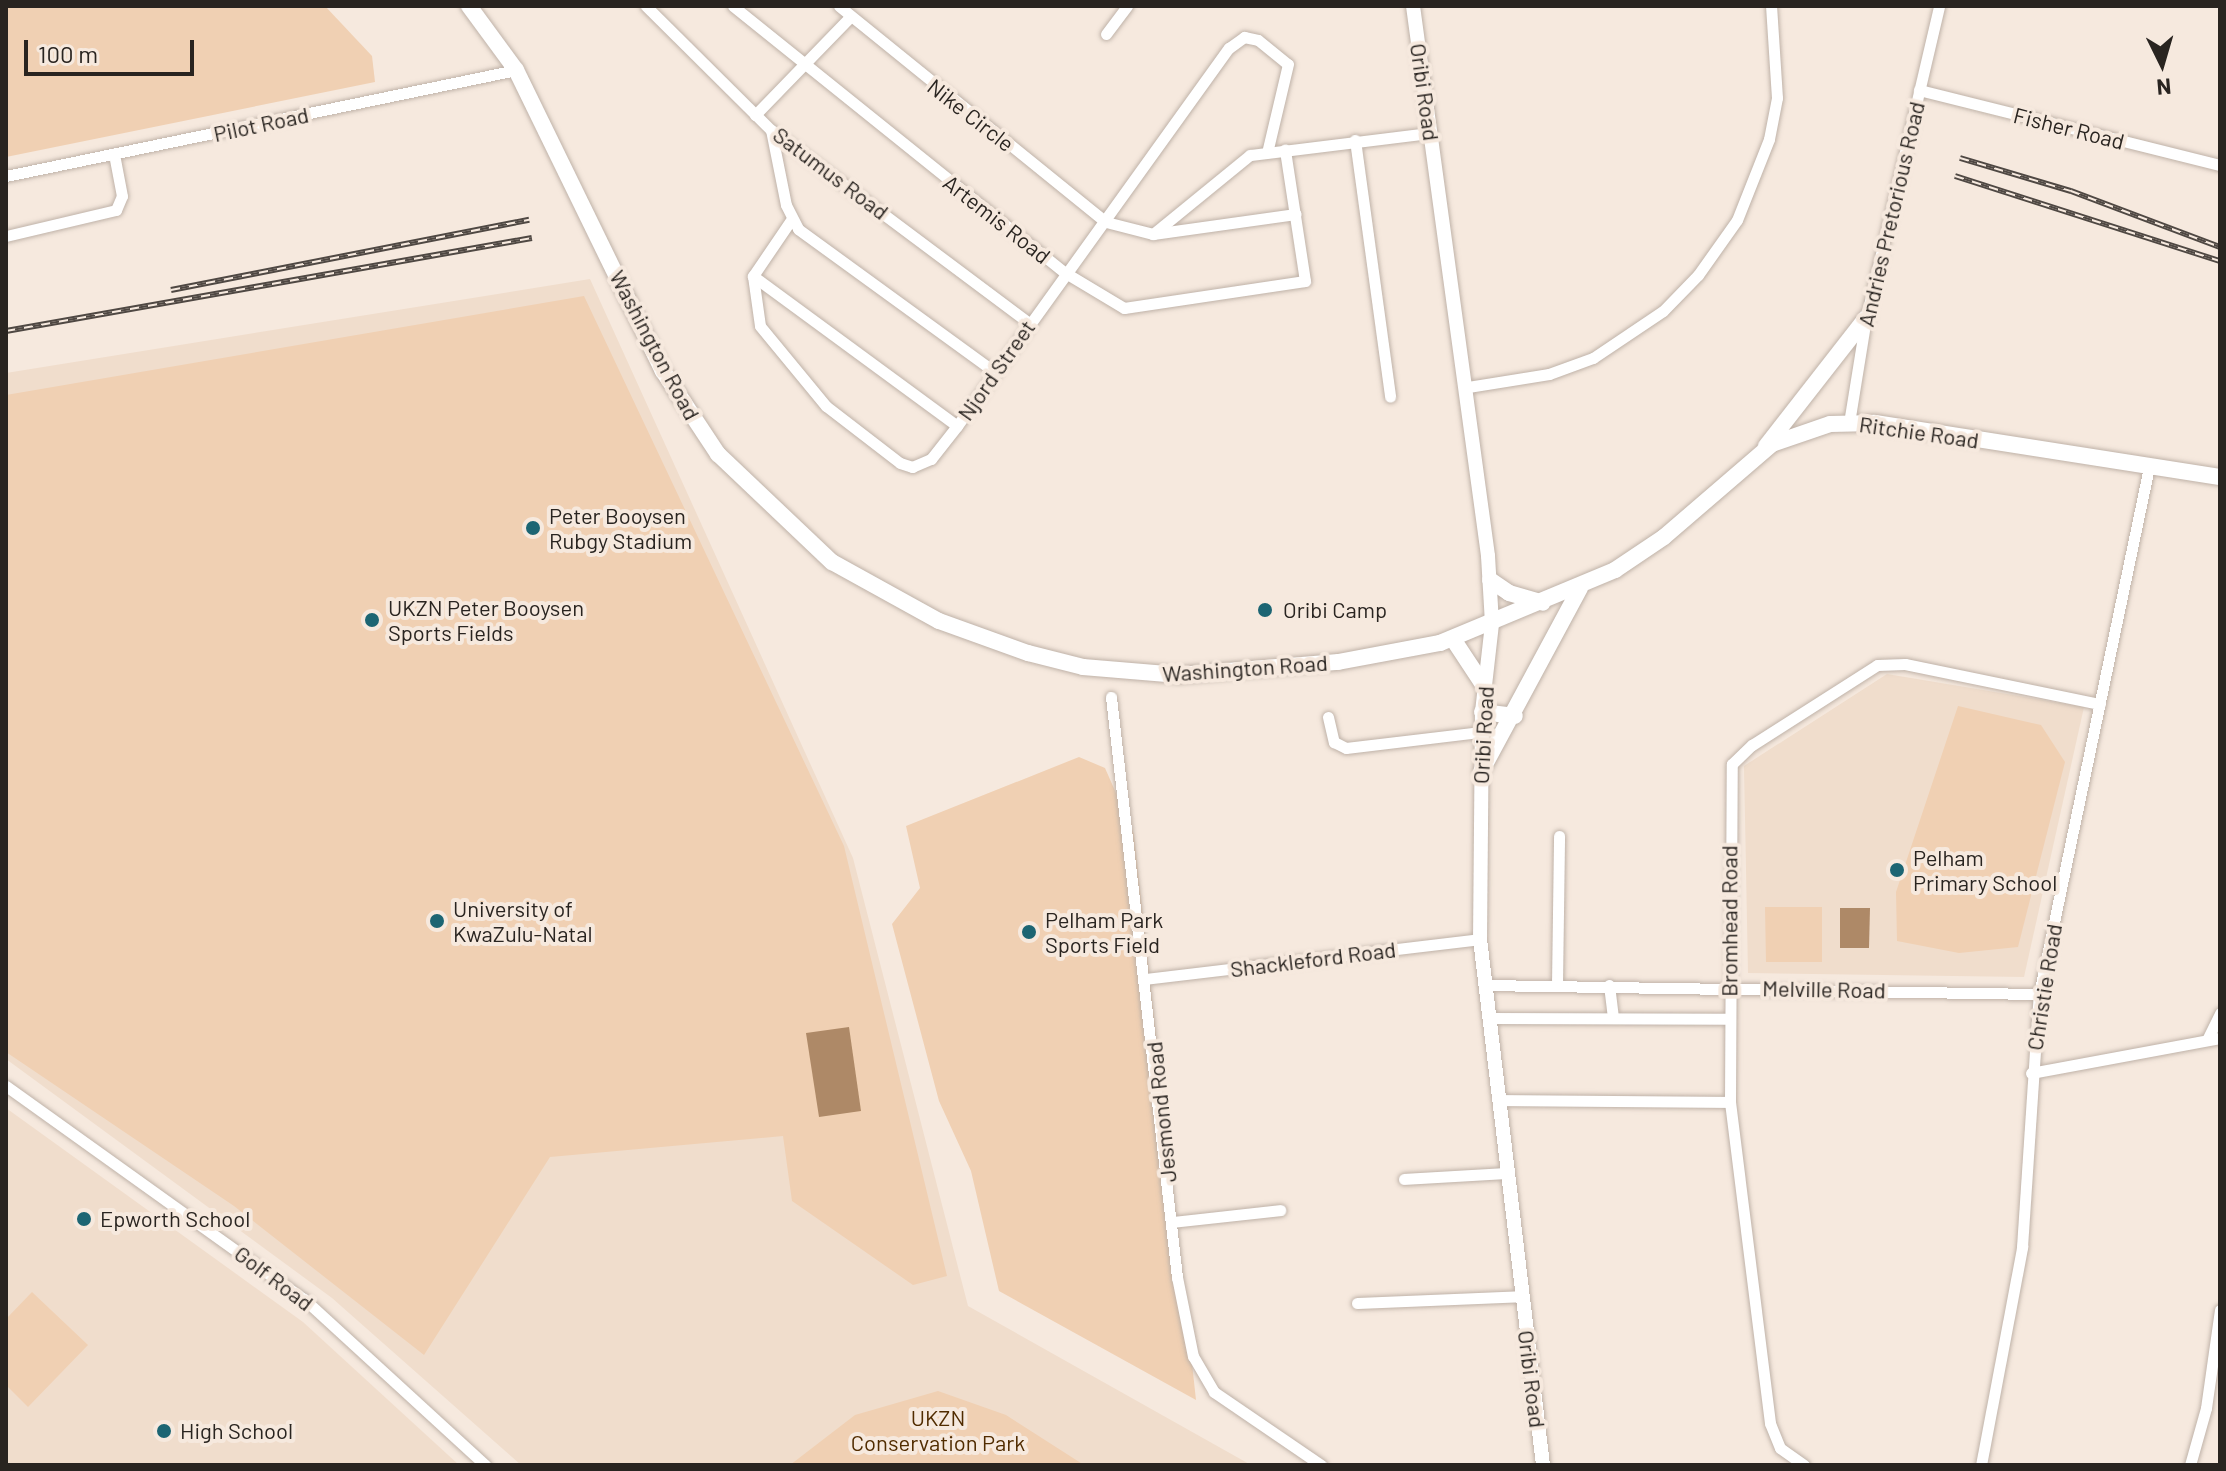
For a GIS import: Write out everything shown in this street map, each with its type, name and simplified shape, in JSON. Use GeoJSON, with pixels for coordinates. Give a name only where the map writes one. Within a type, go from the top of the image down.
{"type":"FeatureCollection","features":[{"type":"Feature","properties":{"kind":"main road","name":"Washington Road"},"geometry":{"type":"LineString","coordinates":[[469,6],[516,70],[663,371],[695,423],[782,519],[866,583],[997,644],[1122,672],[1253,671],[1377,656],[1453,639],[1580,588],[1615,570]]}},
{"type":"Feature","properties":{"kind":"main road"},"geometry":{"type":"LineString","coordinates":[[1760,453],[1866,318]]}},
{"type":"Feature","properties":{"kind":"main road","name":"Ritchie Road"},"geometry":{"type":"LineString","coordinates":[[1615,570],[1664,537],[1760,453],[1815,426],[1849,423],[2220,477]]}},
{"type":"Feature","properties":{"kind":"main road"},"geometry":{"type":"LineString","coordinates":[[1490,580],[1509,593],[1543,603]]}},
{"type":"Feature","properties":{"kind":"main road"},"geometry":{"type":"LineString","coordinates":[[1481,772],[1515,716],[1580,588]]}},
{"type":"Feature","properties":{"kind":"main road"},"geometry":{"type":"LineString","coordinates":[[1453,639],[1484,686]]}},
{"type":"Feature","properties":{"kind":"main road"},"geometry":{"type":"LineString","coordinates":[[1482,712],[1515,716]]}},
{"type":"Feature","properties":{"kind":"street","name":"Satumus Road"},"geometry":{"type":"LineString","coordinates":[[646,6],[771,130],[1029,323]]}},
{"type":"Feature","properties":{"kind":"street","name":"Artemis Road"},"geometry":{"type":"LineString","coordinates":[[733,6],[804,68],[1064,272],[1108,302],[1133,309],[1305,281],[1296,214]]}},
{"type":"Feature","properties":{"kind":"street","name":"Nike Circle"},"geometry":{"type":"LineString","coordinates":[[839,6],[1106,222]]}},
{"type":"Feature","properties":{"kind":"street"},"geometry":{"type":"LineString","coordinates":[[1106,34],[1127,6]]}},
{"type":"Feature","properties":{"kind":"street","name":"Oribi Road"},"geometry":{"type":"LineString","coordinates":[[1413,6],[1468,387],[1490,580],[1492,624],[1481,732],[1480,939],[1505,1173],[1543,1465]]}},
{"type":"Feature","properties":{"kind":"street"},"geometry":{"type":"LineString","coordinates":[[1468,387],[1549,374],[1593,358],[1663,311],[1698,275],[1737,220],[1769,139],[1777,98],[1771,6]]}},
{"type":"Feature","properties":{"kind":"street","name":"Andries Pretorious Road"},"geometry":{"type":"LineString","coordinates":[[1849,423],[1866,318],[1939,6]]}},
{"type":"Feature","properties":{"kind":"street"},"geometry":{"type":"LineString","coordinates":[[755,115],[804,68],[850,17]]}},
{"type":"Feature","properties":{"kind":"street","name":"Njord Street"},"geometry":{"type":"LineString","coordinates":[[753,276],[756,311],[768,339],[826,406],[900,463],[925,464],[957,426],[1064,272],[1106,222],[1234,42],[1258,40],[1283,56],[1288,75],[1267,153]]}},
{"type":"Feature","properties":{"kind":"street","name":"Pilot Road"},"geometry":{"type":"LineString","coordinates":[[6,176],[516,70]]}},
{"type":"Feature","properties":{"kind":"street","name":"Fisher Road"},"geometry":{"type":"LineString","coordinates":[[1919,90],[2220,165]]}},
{"type":"Feature","properties":{"kind":"street"},"geometry":{"type":"LineString","coordinates":[[771,130],[791,220],[995,372]]}},
{"type":"Feature","properties":{"kind":"street"},"geometry":{"type":"LineString","coordinates":[[1153,234],[1240,160],[1355,140],[1430,133]]}},
{"type":"Feature","properties":{"kind":"street"},"geometry":{"type":"LineString","coordinates":[[1355,140],[1390,397]]}},
{"type":"Feature","properties":{"kind":"street"},"geometry":{"type":"LineString","coordinates":[[1106,222],[1153,234],[1296,214],[1285,150]]}},
{"type":"Feature","properties":{"kind":"street"},"geometry":{"type":"LineString","coordinates":[[6,236],[116,210],[122,196],[114,154]]}},
{"type":"Feature","properties":{"kind":"street"},"geometry":{"type":"LineString","coordinates":[[791,220],[753,276],[957,426]]}},
{"type":"Feature","properties":{"kind":"street","name":"Christie Road"},"geometry":{"type":"LineString","coordinates":[[1981,1465],[2022,1247],[2031,1073],[2039,994],[2149,467]]}},
{"type":"Feature","properties":{"kind":"street","name":"Bromhead Road"},"geometry":{"type":"LineString","coordinates":[[1804,1465],[1780,1448],[1768,1413],[1730,1102],[1729,773],[1738,757],[1752,745],[1855,675],[1890,663],[2100,704]]}},
{"type":"Feature","properties":{"kind":"street","name":"Jesmond Road"},"geometry":{"type":"LineString","coordinates":[[1111,697],[1184,1318],[1202,1376],[1230,1405],[1321,1465]]}},
{"type":"Feature","properties":{"kind":"street"},"geometry":{"type":"LineString","coordinates":[[1328,717],[1334,742],[1346,748],[1481,732]]}},
{"type":"Feature","properties":{"kind":"street"},"geometry":{"type":"LineString","coordinates":[[1557,984],[1559,836]]}},
{"type":"Feature","properties":{"kind":"street","name":"Shackleford Road"},"geometry":{"type":"LineString","coordinates":[[1145,979],[1480,939]]}},
{"type":"Feature","properties":{"kind":"street","name":"Melville Road"},"geometry":{"type":"LineString","coordinates":[[1484,985],[2039,994]]}},
{"type":"Feature","properties":{"kind":"street"},"geometry":{"type":"LineString","coordinates":[[1609,985],[1613,1017]]}},
{"type":"Feature","properties":{"kind":"street"},"geometry":{"type":"LineString","coordinates":[[2207,1040],[2220,1013]]}},
{"type":"Feature","properties":{"kind":"street"},"geometry":{"type":"LineString","coordinates":[[1488,1018],[1729,1019]]}},
{"type":"Feature","properties":{"kind":"street"},"geometry":{"type":"LineString","coordinates":[[2031,1073],[2220,1038]]}},
{"type":"Feature","properties":{"kind":"street","name":"Golf Road"},"geometry":{"type":"LineString","coordinates":[[6,1086],[304,1299],[485,1465]]}},
{"type":"Feature","properties":{"kind":"street"},"geometry":{"type":"LineString","coordinates":[[1498,1100],[1730,1102]]}},
{"type":"Feature","properties":{"kind":"street"},"geometry":{"type":"LineString","coordinates":[[1404,1179],[1505,1173]]}},
{"type":"Feature","properties":{"kind":"street"},"geometry":{"type":"LineString","coordinates":[[1172,1222],[1280,1210]]}},
{"type":"Feature","properties":{"kind":"street"},"geometry":{"type":"LineString","coordinates":[[1357,1303],[1521,1296]]}},
{"type":"Feature","properties":{"kind":"street"},"geometry":{"type":"LineString","coordinates":[[2190,1465],[2206,1408],[2220,1310]]}},
{"type":"Feature","properties":{"kind":"street"},"geometry":{"type":"LineString","coordinates":[[2206,1408],[2220,1405]]}},
{"type":"Feature","properties":{"kind":"shaded area","name":"UKZN Peter Booysen Sports Fields"},"geometry":{"type":"Polygon","coordinates":[[[590,279],[853,858],[968,1306],[1251,1465],[521,1465],[332,1298],[6,1059],[6,373],[590,279]]]}},
{"type":"Feature","properties":{"kind":"shaded area","name":"Pelham Primary School"},"geometry":{"type":"Polygon","coordinates":[[[1887,674],[2084,707],[2024,977],[1748,973],[1744,766],[1887,674]]]}},
{"type":"Feature","properties":{"kind":"shaded area"},"geometry":{"type":"Polygon","coordinates":[[[1840,908],[1870,908],[1869,948],[1840,948],[1840,908]]]}},
{"type":"Feature","properties":{"kind":"shaded area"},"geometry":{"type":"Polygon","coordinates":[[[849,1027],[861,1111],[819,1117],[806,1033],[849,1027]]]}},
{"type":"Feature","properties":{"kind":"shaded area","name":"Epworth School"},"geometry":{"type":"Polygon","coordinates":[[[6,1108],[303,1322],[459,1465],[6,1465],[6,1108]]]}},
{"type":"Feature","properties":{"kind":"green space"},"geometry":{"type":"Polygon","coordinates":[[[6,6],[325,6],[372,56],[375,82],[6,157],[6,6]]]}},
{"type":"Feature","properties":{"kind":"green space","name":"UKZN Peter Booysen Sports Fields"},"geometry":{"type":"Polygon","coordinates":[[[584,296],[844,846],[947,1276],[913,1285],[792,1201],[783,1136],[550,1157],[424,1355],[234,1206],[6,1052],[6,395],[584,296]]]}},
{"type":"Feature","properties":{"kind":"green space"},"geometry":{"type":"Polygon","coordinates":[[[1958,706],[2041,725],[2065,762],[2018,947],[1959,953],[1897,941],[1896,892],[1958,706]]]}},
{"type":"Feature","properties":{"kind":"green space"},"geometry":{"type":"Polygon","coordinates":[[[1079,757],[1105,768],[1134,834],[1196,1400],[999,1291],[971,1171],[939,1101],[892,924],[920,888],[906,826],[1079,757]]]}},
{"type":"Feature","properties":{"kind":"green space"},"geometry":{"type":"Polygon","coordinates":[[[1765,907],[1822,907],[1822,962],[1766,962],[1765,907]]]}},
{"type":"Feature","properties":{"kind":"green space"},"geometry":{"type":"Polygon","coordinates":[[[32,1292],[88,1345],[28,1407],[6,1385],[6,1319],[32,1292]]]}},
{"type":"Feature","properties":{"kind":"green space","name":"UKZN Conservation Park"},"geometry":{"type":"Polygon","coordinates":[[[938,1391],[1006,1415],[1084,1465],[790,1465],[855,1415],[938,1391]]]}},
{"type":"Feature","properties":{"kind":"railway"},"geometry":{"type":"LineString","coordinates":[[1960,158],[2071,191],[2220,247]]}},
{"type":"Feature","properties":{"kind":"railway"},"geometry":{"type":"LineString","coordinates":[[1955,176],[2220,261]]}},
{"type":"Feature","properties":{"kind":"railway"},"geometry":{"type":"LineString","coordinates":[[171,290],[529,220]]}},
{"type":"Feature","properties":{"kind":"railway"},"geometry":{"type":"LineString","coordinates":[[6,331],[532,238]]}},
{"type":"Feature","properties":{"kind":"place","name":"Peter Booysen Rubgy Stadium"},"geometry":{"type":"Point","coordinates":[533,528]}},
{"type":"Feature","properties":{"kind":"place","name":"Oribi Camp"},"geometry":{"type":"Point","coordinates":[1265,610]}},
{"type":"Feature","properties":{"kind":"place","name":"UKZN Peter Booysen Sports Fields"},"geometry":{"type":"Point","coordinates":[372,620]}},
{"type":"Feature","properties":{"kind":"place","name":"Pelham Primary School"},"geometry":{"type":"Point","coordinates":[1897,870]}},
{"type":"Feature","properties":{"kind":"place","name":"University of KwaZulu-Natal"},"geometry":{"type":"Point","coordinates":[437,921]}},
{"type":"Feature","properties":{"kind":"place","name":"Pelham Park Sports Field"},"geometry":{"type":"Point","coordinates":[1029,932]}},
{"type":"Feature","properties":{"kind":"place","name":"Epworth School"},"geometry":{"type":"Point","coordinates":[84,1219]}},
{"type":"Feature","properties":{"kind":"place","name":"High School"},"geometry":{"type":"Point","coordinates":[164,1431]}}]}
